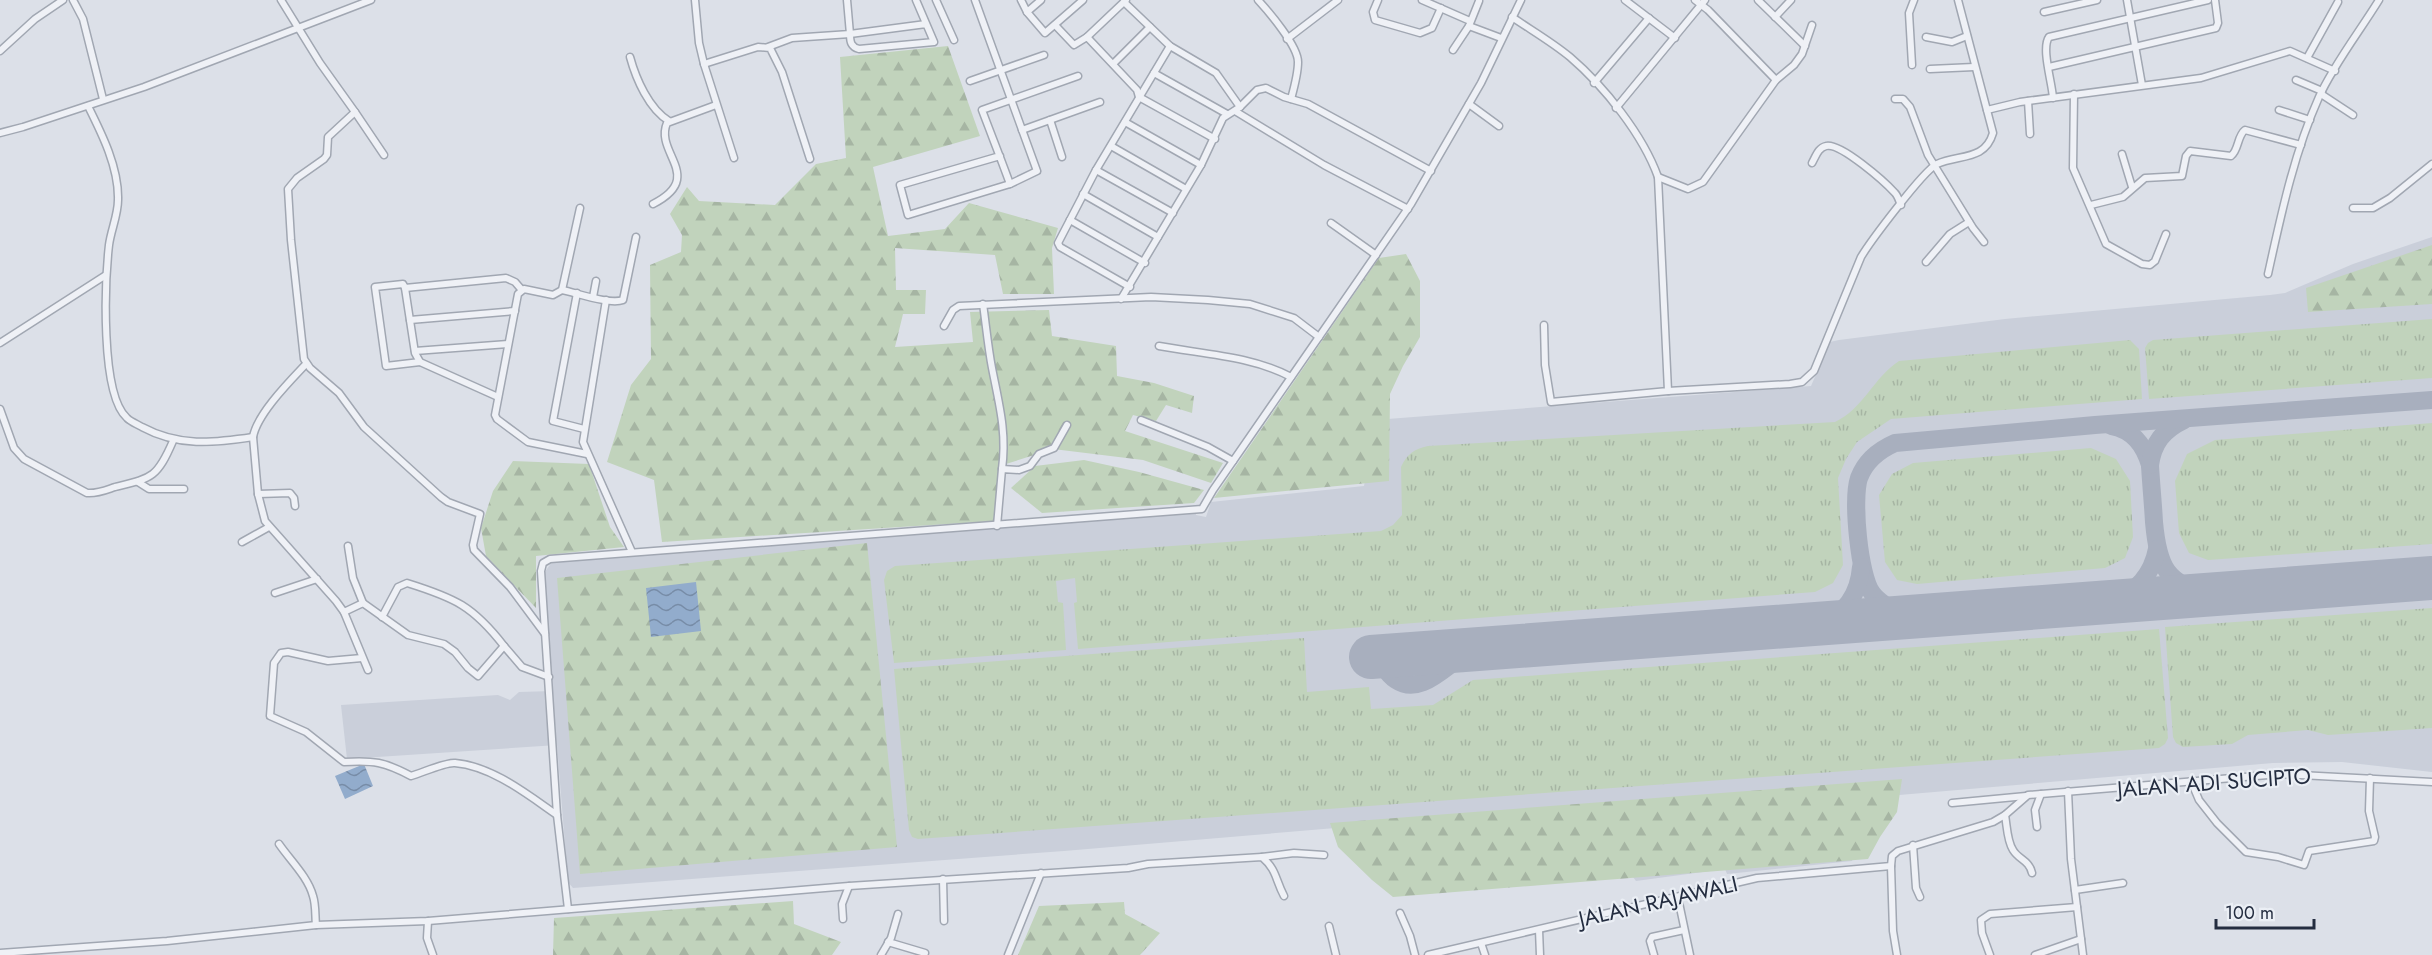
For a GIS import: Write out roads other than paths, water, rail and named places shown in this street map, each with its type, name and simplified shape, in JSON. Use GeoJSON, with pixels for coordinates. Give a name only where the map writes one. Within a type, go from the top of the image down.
{"type":"FeatureCollection","features":[{"type":"Feature","properties":{"kind":"street"},"geometry":{"type":"LineString","coordinates":[[0,51],[35,19],[63,0]]}},
{"type":"Feature","properties":{"kind":"street"},"geometry":{"type":"LineString","coordinates":[[73,0],[83,19],[103,99]]}},
{"type":"Feature","properties":{"kind":"street"},"geometry":{"type":"LineString","coordinates":[[281,0],[320,63],[384,155]]}},
{"type":"Feature","properties":{"kind":"street"},"geometry":{"type":"LineString","coordinates":[[0,133],[144,87],[371,0]]}},
{"type":"Feature","properties":{"kind":"street"},"geometry":{"type":"LineString","coordinates":[[695,0],[699,43],[704,64],[734,158]]}},
{"type":"Feature","properties":{"kind":"street"},"geometry":{"type":"LineString","coordinates":[[847,0],[851,44],[859,49],[934,42],[916,0]]}},
{"type":"Feature","properties":{"kind":"street"},"geometry":{"type":"LineString","coordinates":[[936,0],[954,40]]}},
{"type":"Feature","properties":{"kind":"street"},"geometry":{"type":"LineString","coordinates":[[975,0],[1037,171],[1010,184],[908,215],[900,185],[1000,156]]}},
{"type":"Feature","properties":{"kind":"street"},"geometry":{"type":"LineString","coordinates":[[1021,0],[1027,12],[1043,32],[1055,25],[1083,0]]}},
{"type":"Feature","properties":{"kind":"street"},"geometry":{"type":"LineString","coordinates":[[1027,12],[1041,0]]}},
{"type":"Feature","properties":{"kind":"street"},"geometry":{"type":"LineString","coordinates":[[1258,0],[1295,50],[1298,63],[1291,99]]}},
{"type":"Feature","properties":{"kind":"street"},"geometry":{"type":"LineString","coordinates":[[1287,39],[1338,0]]}},
{"type":"Feature","properties":{"kind":"street"},"geometry":{"type":"LineString","coordinates":[[1378,0],[1373,12],[1375,20],[1420,33],[1432,28],[1441,9]]}},
{"type":"Feature","properties":{"kind":"street"},"geometry":{"type":"LineString","coordinates":[[1422,0],[1501,38]]}},
{"type":"Feature","properties":{"kind":"street"},"geometry":{"type":"LineString","coordinates":[[568,909],[558,815],[541,571],[543,563],[550,559],[632,552],[1200,510],[1408,209],[1469,104],[1521,0]]}},
{"type":"Feature","properties":{"kind":"street"},"geometry":{"type":"LineString","coordinates":[[1625,0],[1675,38]]}},
{"type":"Feature","properties":{"kind":"street"},"geometry":{"type":"LineString","coordinates":[[1695,0],[1703,3],[1776,80]]}},
{"type":"Feature","properties":{"kind":"street"},"geometry":{"type":"LineString","coordinates":[[1758,0],[1804,46]]}},
{"type":"Feature","properties":{"kind":"street"},"geometry":{"type":"LineString","coordinates":[[1775,16],[1791,0]]}},
{"type":"Feature","properties":{"kind":"street"},"geometry":{"type":"LineString","coordinates":[[1912,65],[1909,13],[1914,0]]}},
{"type":"Feature","properties":{"kind":"street"},"geometry":{"type":"LineString","coordinates":[[1544,326],[1545,365],[1551,402],[1668,391],[1790,384],[1802,382],[1810,376],[1824,351],[1861,258],[1869,244],[1922,177],[1935,165],[1984,150],[1990,143],[1992,133],[1987,110],[1974,68],[1958,0]]}},
{"type":"Feature","properties":{"kind":"street"},"geometry":{"type":"LineString","coordinates":[[2044,12],[2097,0]]}},
{"type":"Feature","properties":{"kind":"street"},"geometry":{"type":"LineString","coordinates":[[2127,0],[2142,85]]}},
{"type":"Feature","properties":{"kind":"street"},"geometry":{"type":"LineString","coordinates":[[2053,98],[2045,46],[2049,37],[2208,0]]}},
{"type":"Feature","properties":{"kind":"street"},"geometry":{"type":"LineString","coordinates":[[2049,68],[2218,27],[2215,0]]}},
{"type":"Feature","properties":{"kind":"street"},"geometry":{"type":"LineString","coordinates":[[2268,274],[2281,213],[2310,120],[2321,93],[2379,0]]}},
{"type":"Feature","properties":{"kind":"street"},"geometry":{"type":"LineString","coordinates":[[1055,25],[1074,45],[1087,37],[1125,1],[1170,46],[1216,73],[1237,109],[1324,165],[1408,209]]}},
{"type":"Feature","properties":{"kind":"street"},"geometry":{"type":"LineString","coordinates":[[1453,50],[1470,23],[1479,1]]}},
{"type":"Feature","properties":{"kind":"street"},"geometry":{"type":"LineString","coordinates":[[2307,58],[2338,2]]}},
{"type":"Feature","properties":{"kind":"street"},"geometry":{"type":"LineString","coordinates":[[1616,108],[1703,3]]}},
{"type":"Feature","properties":{"kind":"street"},"geometry":{"type":"LineString","coordinates":[[1512,16],[1569,56],[1616,108],[1651,159],[1658,177],[1668,391]]}},
{"type":"Feature","properties":{"kind":"street"},"geometry":{"type":"LineString","coordinates":[[1594,83],[1649,18]]}},
{"type":"Feature","properties":{"kind":"street"},"geometry":{"type":"LineString","coordinates":[[704,64],[768,47],[792,38],[850,34],[926,24]]}},
{"type":"Feature","properties":{"kind":"street"},"geometry":{"type":"LineString","coordinates":[[1658,177],[1688,189],[1702,182],[1776,80],[1794,65],[1812,25]]}},
{"type":"Feature","properties":{"kind":"street"},"geometry":{"type":"LineString","coordinates":[[1113,64],[1150,27]]}},
{"type":"Feature","properties":{"kind":"street"},"geometry":{"type":"LineString","coordinates":[[1926,37],[1952,42],[1967,36]]}},
{"type":"Feature","properties":{"kind":"street"},"geometry":{"type":"LineString","coordinates":[[1087,37],[1137,90],[1139,97],[1215,139]]}},
{"type":"Feature","properties":{"kind":"street"},"geometry":{"type":"LineString","coordinates":[[1130,287],[1059,246],[1096,170],[1170,46]]}},
{"type":"Feature","properties":{"kind":"street"},"geometry":{"type":"LineString","coordinates":[[768,47],[775,55],[782,72],[810,159]]}},
{"type":"Feature","properties":{"kind":"street"},"geometry":{"type":"LineString","coordinates":[[1987,110],[2074,94],[2201,78],[2293,51],[2335,70]]}},
{"type":"Feature","properties":{"kind":"street"},"geometry":{"type":"LineString","coordinates":[[970,81],[1044,55]]}},
{"type":"Feature","properties":{"kind":"street"},"geometry":{"type":"LineString","coordinates":[[630,57],[638,81],[656,110],[669,121]]}},
{"type":"Feature","properties":{"kind":"street"},"geometry":{"type":"LineString","coordinates":[[1930,69],[1974,68]]}},
{"type":"Feature","properties":{"kind":"street"},"geometry":{"type":"LineString","coordinates":[[1154,73],[1227,114]]}},
{"type":"Feature","properties":{"kind":"street"},"geometry":{"type":"LineString","coordinates":[[1010,184],[982,110],[1078,76]]}},
{"type":"Feature","properties":{"kind":"street"},"geometry":{"type":"LineString","coordinates":[[2296,80],[2321,93],[2353,115]]}},
{"type":"Feature","properties":{"kind":"street"},"geometry":{"type":"LineString","coordinates":[[1121,299],[1145,263],[1201,165],[1227,114],[1237,109],[1261,88],[1270,89],[1308,104],[1431,171]]}},
{"type":"Feature","properties":{"kind":"street"},"geometry":{"type":"LineString","coordinates":[[2074,94],[2073,168],[2106,244],[2142,264],[2150,265],[2155,261],[2166,234]]}},
{"type":"Feature","properties":{"kind":"street"},"geometry":{"type":"LineString","coordinates":[[1895,99],[1903,99],[1910,107],[1928,155],[1968,222],[1984,242]]}},
{"type":"Feature","properties":{"kind":"street"},"geometry":{"type":"LineString","coordinates":[[2028,101],[2030,134]]}},
{"type":"Feature","properties":{"kind":"street"},"geometry":{"type":"LineString","coordinates":[[1022,130],[1100,102]]}},
{"type":"Feature","properties":{"kind":"street"},"geometry":{"type":"LineString","coordinates":[[1469,104],[1499,126]]}},
{"type":"Feature","properties":{"kind":"street"},"geometry":{"type":"LineString","coordinates":[[653,204],[666,198],[676,185],[676,171],[665,126],[669,121],[716,105]]}},
{"type":"Feature","properties":{"kind":"street"},"geometry":{"type":"LineString","coordinates":[[88,106],[116,175],[118,202],[106,275],[105,326],[118,405],[127,418],[173,441],[212,442],[253,437]]}},
{"type":"Feature","properties":{"kind":"street"},"geometry":{"type":"LineString","coordinates":[[2279,110],[2310,120]]}},
{"type":"Feature","properties":{"kind":"street"},"geometry":{"type":"LineString","coordinates":[[355,112],[328,137],[327,155],[324,159],[297,178],[288,189],[301,345],[306,364],[339,393],[364,427],[441,497],[480,514],[474,550],[510,587],[545,635]]}},
{"type":"Feature","properties":{"kind":"street"},"geometry":{"type":"LineString","coordinates":[[1050,120],[1062,157]]}},
{"type":"Feature","properties":{"kind":"street"},"geometry":{"type":"LineString","coordinates":[[1125,122],[1201,165]]}},
{"type":"Feature","properties":{"kind":"street"},"geometry":{"type":"LineString","coordinates":[[2091,206],[2123,197],[2132,187],[2150,177],[2182,176],[2186,156],[2190,151],[2231,156],[2241,134],[2246,130],[2301,145]]}},
{"type":"Feature","properties":{"kind":"street"},"geometry":{"type":"LineString","coordinates":[[1812,163],[1818,150],[1828,145],[1834,146],[1848,154],[1896,194],[1901,205]]}},
{"type":"Feature","properties":{"kind":"street"},"geometry":{"type":"LineString","coordinates":[[1111,146],[1186,189]]}},
{"type":"Feature","properties":{"kind":"street"},"geometry":{"type":"LineString","coordinates":[[2122,154],[2132,187]]}},
{"type":"Feature","properties":{"kind":"street"},"geometry":{"type":"LineString","coordinates":[[2353,208],[2373,208],[2390,198],[2432,164]]}},
{"type":"Feature","properties":{"kind":"street"},"geometry":{"type":"LineString","coordinates":[[1096,170],[1173,213]]}},
{"type":"Feature","properties":{"kind":"street"},"geometry":{"type":"LineString","coordinates":[[1083,194],[1158,237]]}},
{"type":"Feature","properties":{"kind":"street"},"geometry":{"type":"LineString","coordinates":[[562,290],[580,208]]}},
{"type":"Feature","properties":{"kind":"street"},"geometry":{"type":"LineString","coordinates":[[1070,220],[1145,263]]}},
{"type":"Feature","properties":{"kind":"street"},"geometry":{"type":"LineString","coordinates":[[1926,262],[1950,234],[1968,222]]}},
{"type":"Feature","properties":{"kind":"street"},"geometry":{"type":"LineString","coordinates":[[1331,223],[1376,255]]}},
{"type":"Feature","properties":{"kind":"street"},"geometry":{"type":"LineString","coordinates":[[405,288],[506,278],[515,282],[521,289],[553,295],[562,290],[619,302],[625,297],[636,237]]}},
{"type":"Feature","properties":{"kind":"street"},"geometry":{"type":"LineString","coordinates":[[0,343],[106,275]]}},
{"type":"Feature","properties":{"kind":"street"},"geometry":{"type":"LineString","coordinates":[[593,297],[596,280]]}},
{"type":"Feature","properties":{"kind":"street"},"geometry":{"type":"LineString","coordinates":[[420,362],[415,351],[404,284],[375,287],[386,366],[420,362],[498,397]]}},
{"type":"Feature","properties":{"kind":"street"},"geometry":{"type":"LineString","coordinates":[[521,289],[495,414],[497,419],[526,441],[587,454]]}},
{"type":"Feature","properties":{"kind":"street"},"geometry":{"type":"LineString","coordinates":[[576,293],[553,421],[584,429]]}},
{"type":"Feature","properties":{"kind":"street"},"geometry":{"type":"LineString","coordinates":[[944,326],[953,310],[959,306],[1151,297],[1250,304],[1294,318],[1319,337]]}},
{"type":"Feature","properties":{"kind":"street"},"geometry":{"type":"LineString","coordinates":[[606,300],[583,442],[632,552]]}},
{"type":"Feature","properties":{"kind":"street"},"geometry":{"type":"LineString","coordinates":[[983,304],[992,367],[1004,426],[1005,445],[997,526]]}},
{"type":"Feature","properties":{"kind":"street"},"geometry":{"type":"LineString","coordinates":[[410,320],[515,311]]}},
{"type":"Feature","properties":{"kind":"street"},"geometry":{"type":"LineString","coordinates":[[415,351],[508,344]]}},
{"type":"Feature","properties":{"kind":"street"},"geometry":{"type":"LineString","coordinates":[[1159,346],[1239,360],[1278,370],[1291,377]]}},
{"type":"Feature","properties":{"kind":"street"},"geometry":{"type":"LineString","coordinates":[[306,364],[261,418],[253,437],[261,512],[269,527],[290,548],[344,612],[368,670]]}},
{"type":"Feature","properties":{"kind":"street"},"geometry":{"type":"LineString","coordinates":[[0,409],[14,448],[19,453],[30,463],[83,492],[93,493],[138,482],[154,474],[160,468],[173,441]]}},
{"type":"Feature","properties":{"kind":"street"},"geometry":{"type":"LineString","coordinates":[[1141,420],[1208,447],[1233,461]]}},
{"type":"Feature","properties":{"kind":"street"},"geometry":{"type":"LineString","coordinates":[[1002,469],[1019,470],[1030,466],[1042,451],[1054,448],[1067,425]]}},
{"type":"Feature","properties":{"kind":"street"},"geometry":{"type":"LineString","coordinates":[[138,482],[149,489],[184,489]]}},
{"type":"Feature","properties":{"kind":"street"},"geometry":{"type":"LineString","coordinates":[[258,494],[290,493],[294,498],[295,506]]}},
{"type":"Feature","properties":{"kind":"street"},"geometry":{"type":"LineString","coordinates":[[242,542],[269,527]]}},
{"type":"Feature","properties":{"kind":"street"},"geometry":{"type":"LineString","coordinates":[[348,546],[353,578],[363,603],[408,635],[444,644],[455,651],[468,668],[478,676],[504,646]]}},
{"type":"Feature","properties":{"kind":"street"},"geometry":{"type":"LineString","coordinates":[[275,593],[317,579]]}},
{"type":"Feature","properties":{"kind":"street"},"geometry":{"type":"LineString","coordinates":[[382,617],[398,587],[407,582],[441,593],[468,608],[482,620],[522,668],[549,677]]}},
{"type":"Feature","properties":{"kind":"street"},"geometry":{"type":"LineString","coordinates":[[344,612],[363,603]]}},
{"type":"Feature","properties":{"kind":"street"},"geometry":{"type":"LineString","coordinates":[[362,658],[328,661],[288,652],[281,653],[274,663],[270,716],[306,732],[344,762],[388,764],[411,776],[454,762],[490,773],[513,784],[558,815]]}},
{"type":"Feature","properties":{"kind":"street","name":"JALAN ADI SUCIPTO"},"geometry":{"type":"LineString","coordinates":[[2068,791],[2280,774],[2432,782]]}},
{"type":"Feature","properties":{"kind":"street"},"geometry":{"type":"LineString","coordinates":[[2191,781],[2199,800],[2217,823],[2246,852],[2278,857],[2304,865],[2309,851],[2374,841],[2369,812],[2370,778]]}},
{"type":"Feature","properties":{"kind":"street"},"geometry":{"type":"LineString","coordinates":[[1952,803],[2068,791],[2068,823],[2083,955]]}},
{"type":"Feature","properties":{"kind":"street"},"geometry":{"type":"LineString","coordinates":[[2037,827],[2035,810],[2041,794]]}},
{"type":"Feature","properties":{"kind":"street"},"geometry":{"type":"LineString","coordinates":[[1897,955],[1893,931],[1892,866],[1894,853],[1914,844],[1993,822],[2028,795]]}},
{"type":"Feature","properties":{"kind":"street"},"geometry":{"type":"LineString","coordinates":[[2005,815],[2010,845],[2015,854],[2028,862],[2032,873]]}},
{"type":"Feature","properties":{"kind":"street"},"geometry":{"type":"LineString","coordinates":[[279,844],[311,890],[314,898],[316,925]]}},
{"type":"Feature","properties":{"kind":"street"},"geometry":{"type":"LineString","coordinates":[[1914,844],[1916,888],[1920,897]]}},
{"type":"Feature","properties":{"kind":"street"},"geometry":{"type":"LineString","coordinates":[[0,953],[167,941],[316,925],[428,921],[849,886],[1294,853],[1324,855]]}},
{"type":"Feature","properties":{"kind":"street"},"geometry":{"type":"LineString","coordinates":[[1262,857],[1275,869],[1276,881],[1284,896]]}},
{"type":"Feature","properties":{"kind":"street","name":"JALAN RAJAWALI"},"geometry":{"type":"LineString","coordinates":[[1428,955],[1757,878],[1892,866]]}},
{"type":"Feature","properties":{"kind":"street"},"geometry":{"type":"LineString","coordinates":[[1008,955],[1041,873]]}},
{"type":"Feature","properties":{"kind":"street"},"geometry":{"type":"LineString","coordinates":[[944,879],[944,921]]}},
{"type":"Feature","properties":{"kind":"street"},"geometry":{"type":"LineString","coordinates":[[2075,890],[2123,883]]}},
{"type":"Feature","properties":{"kind":"street"},"geometry":{"type":"LineString","coordinates":[[843,919],[843,904],[849,886]]}},
{"type":"Feature","properties":{"kind":"street"},"geometry":{"type":"LineString","coordinates":[[1678,898],[1690,955]]}},
{"type":"Feature","properties":{"kind":"street"},"geometry":{"type":"LineString","coordinates":[[1990,955],[1982,933],[1981,920],[1990,914],[2077,907]]}},
{"type":"Feature","properties":{"kind":"street"},"geometry":{"type":"LineString","coordinates":[[1400,913],[1415,955]]}},
{"type":"Feature","properties":{"kind":"street"},"geometry":{"type":"LineString","coordinates":[[881,955],[898,914]]}},
{"type":"Feature","properties":{"kind":"street"},"geometry":{"type":"LineString","coordinates":[[428,921],[427,938],[434,955]]}},
{"type":"Feature","properties":{"kind":"street"},"geometry":{"type":"LineString","coordinates":[[1329,926],[1335,955]]}},
{"type":"Feature","properties":{"kind":"street"},"geometry":{"type":"LineString","coordinates":[[1539,930],[1540,955]]}},
{"type":"Feature","properties":{"kind":"street"},"geometry":{"type":"LineString","coordinates":[[1654,955],[1650,941],[1652,937],[1684,930]]}},
{"type":"Feature","properties":{"kind":"street"},"geometry":{"type":"LineString","coordinates":[[2035,955],[2081,939]]}},
{"type":"Feature","properties":{"kind":"street"},"geometry":{"type":"LineString","coordinates":[[888,942],[925,953]]}},
{"type":"Feature","properties":{"kind":"street"},"geometry":{"type":"LineString","coordinates":[[1482,943],[1485,955]]}},
{"type":"Feature","properties":{"kind":"water"},"geometry":{"type":"Polygon","coordinates":[[[696,582],[701,631],[651,637],[646,588],[696,582]]]}},
{"type":"Feature","properties":{"kind":"water"},"geometry":{"type":"Polygon","coordinates":[[[364,764],[373,786],[345,799],[335,776],[364,764]]]}}]}
